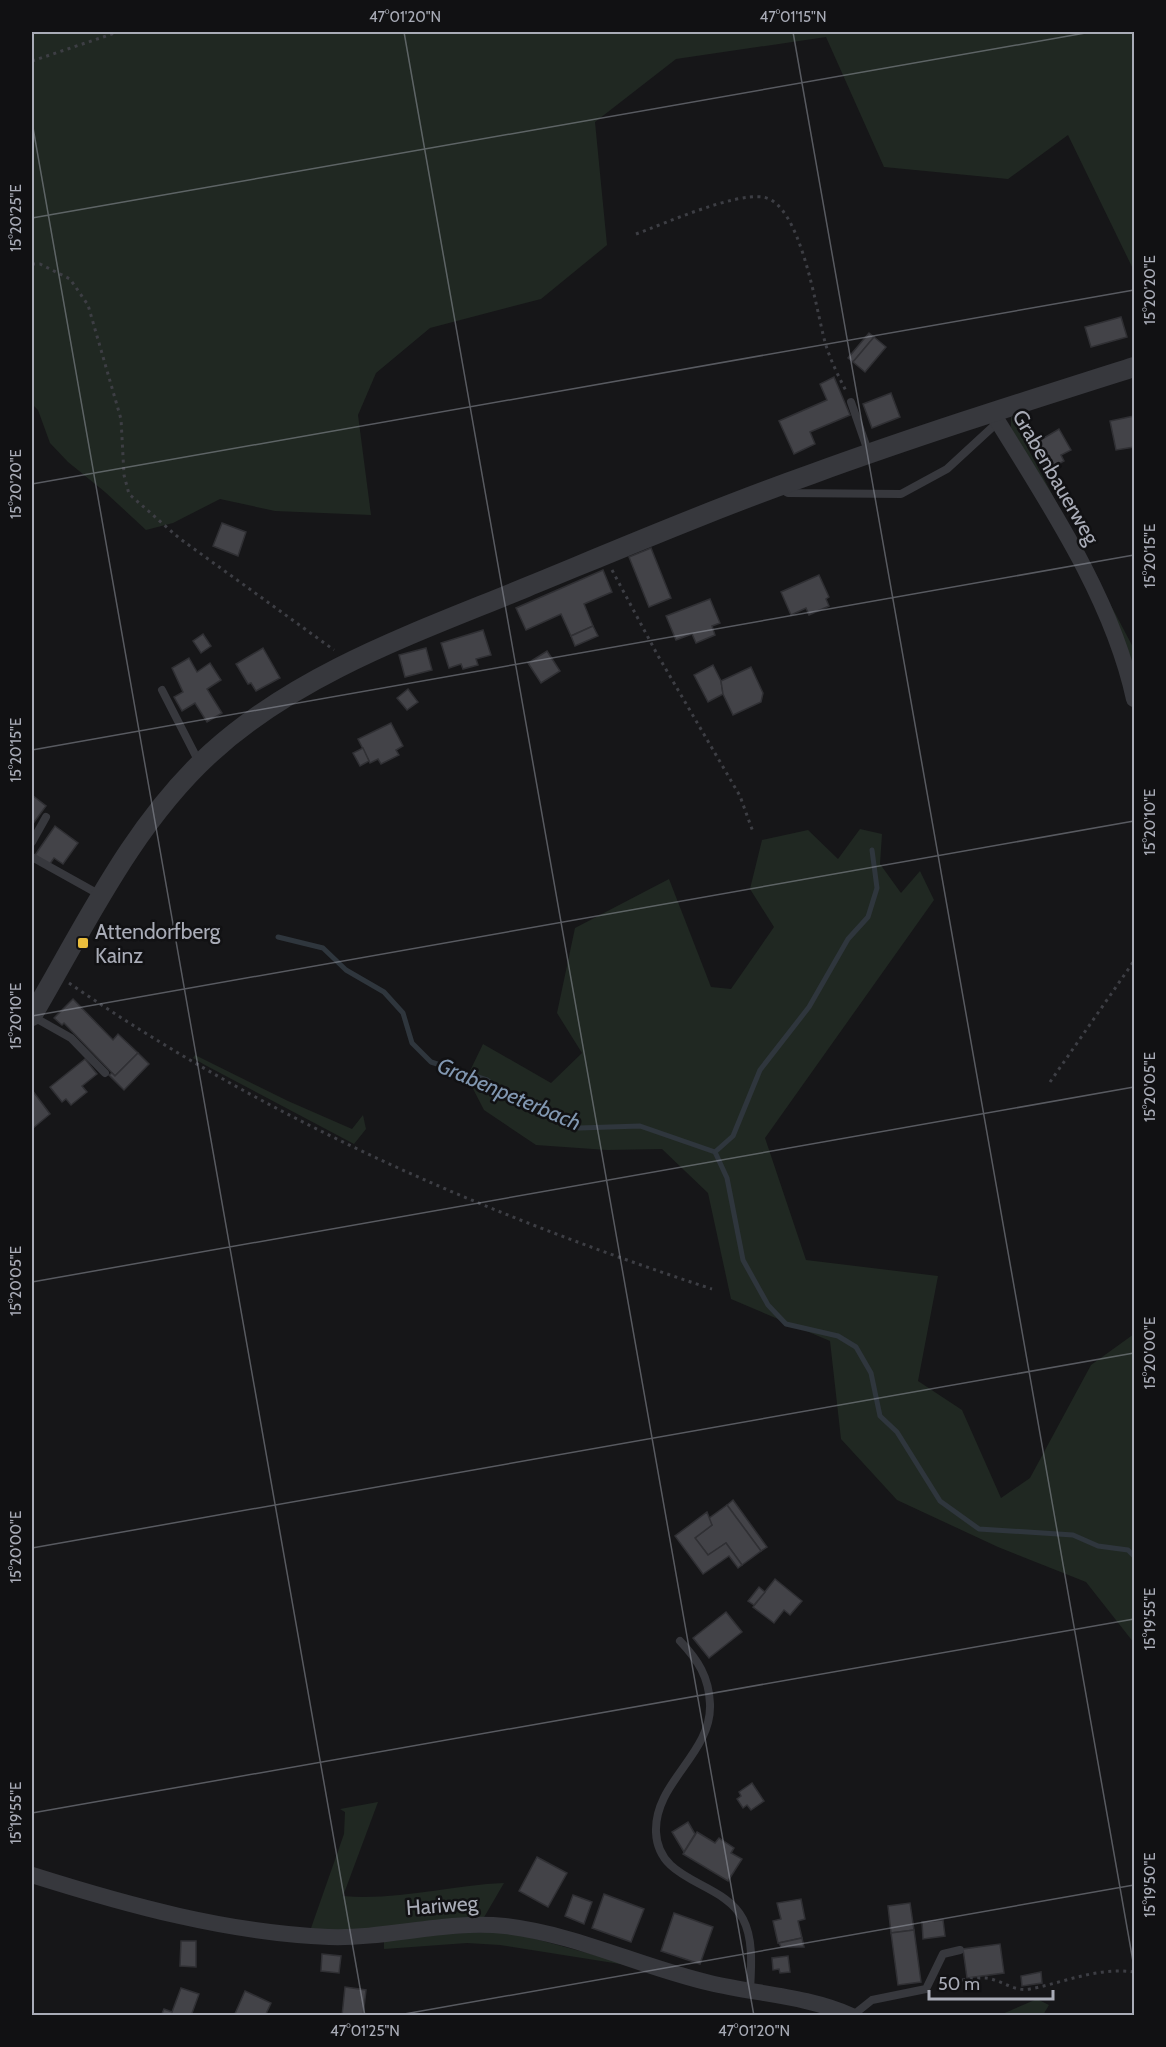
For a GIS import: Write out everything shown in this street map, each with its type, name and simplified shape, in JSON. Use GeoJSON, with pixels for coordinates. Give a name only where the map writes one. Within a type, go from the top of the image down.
{"type":"FeatureCollection","features":[{"type":"Feature","properties":{"kind":"street"},"geometry":{"type":"LineString","coordinates":[[32,1016],[102,896],[153,817],[200,764],[257,717],[350,662],[603,555],[778,487],[869,453],[995,417],[1134,367]]}},
{"type":"Feature","properties":{"kind":"street","name":"Grabenbauerweg"},"geometry":{"type":"LineString","coordinates":[[995,417],[1083,567],[1110,622],[1134,699]]}},
{"type":"Feature","properties":{"kind":"street","name":"Hariweg"},"geometry":{"type":"LineString","coordinates":[[32,1875],[197,1920],[301,1935],[349,1937],[465,1924],[521,1928],[566,1939],[700,1981],[814,2004],[852,2016]]}},
{"type":"Feature","properties":{"kind":"lane"},"geometry":{"type":"LineString","coordinates":[[851,402],[869,453]]}},
{"type":"Feature","properties":{"kind":"lane"},"geometry":{"type":"LineString","coordinates":[[778,487],[788,493],[901,494],[946,469],[995,417]]}},
{"type":"Feature","properties":{"kind":"lane"},"geometry":{"type":"LineString","coordinates":[[162,690],[200,764]]}},
{"type":"Feature","properties":{"kind":"lane"},"geometry":{"type":"LineString","coordinates":[[32,842],[46,817]]}},
{"type":"Feature","properties":{"kind":"lane"},"geometry":{"type":"LineString","coordinates":[[32,857],[102,896]]}},
{"type":"Feature","properties":{"kind":"lane"},"geometry":{"type":"LineString","coordinates":[[32,1016],[71,1038],[105,1073]]}},
{"type":"Feature","properties":{"kind":"lane"},"geometry":{"type":"LineString","coordinates":[[680,1641],[696,1658],[710,1684],[711,1721],[703,1741],[660,1808],[656,1826],[657,1843],[663,1857],[674,1870],[727,1902],[744,1920],[751,1955],[750,1992]]}},
{"type":"Feature","properties":{"kind":"lane"},"geometry":{"type":"LineString","coordinates":[[852,2016],[872,2000],[926,1989],[938,1960],[948,1951],[960,1950]]}},
{"type":"Feature","properties":{"kind":"path"},"geometry":{"type":"LineString","coordinates":[[32,61],[118,32]]}},
{"type":"Feature","properties":{"kind":"path"},"geometry":{"type":"LineString","coordinates":[[636,234],[703,210],[749,197],[762,197],[778,204],[794,228],[826,346],[851,402]]}},
{"type":"Feature","properties":{"kind":"path"},"geometry":{"type":"LineString","coordinates":[[32,264],[40,264],[70,279],[88,305],[121,419],[124,475],[129,494],[179,538],[350,662]]}},
{"type":"Feature","properties":{"kind":"path"},"geometry":{"type":"LineString","coordinates":[[603,555],[662,663],[740,796],[753,832]]}},
{"type":"Feature","properties":{"kind":"path"},"geometry":{"type":"LineString","coordinates":[[1050,1082],[1134,961]]}},
{"type":"Feature","properties":{"kind":"path"},"geometry":{"type":"LineString","coordinates":[[56,975],[144,1034],[372,1158],[597,1251],[712,1289]]}},
{"type":"Feature","properties":{"kind":"path"},"geometry":{"type":"LineString","coordinates":[[926,1989],[931,1984],[983,1978],[1000,1981],[1015,1989],[1029,1989],[1088,1973],[1134,1972]]}},
{"type":"Feature","properties":{"kind":"shaded area"},"geometry":{"type":"Polygon","coordinates":[[[32,32],[1134,32],[1134,271],[1068,135],[1008,179],[884,167],[826,37],[676,59],[595,122],[607,245],[541,299],[430,328],[376,373],[358,415],[371,515],[275,511],[220,499],[173,523],[146,530],[68,462],[50,443],[38,410],[32,404],[32,32]]]}},
{"type":"Feature","properties":{"kind":"shaded area"},"geometry":{"type":"Polygon","coordinates":[[[1026,413],[1015,424],[1134,649],[1134,663],[1131,662],[1011,430],[1011,417],[1026,413]]]}},
{"type":"Feature","properties":{"kind":"shaded area"},"geometry":{"type":"Polygon","coordinates":[[[860,829],[882,834],[880,864],[901,893],[920,871],[934,900],[765,1138],[806,1260],[938,1276],[918,1381],[962,1410],[1001,1498],[1030,1478],[1091,1365],[1134,1334],[1134,1643],[1086,1582],[998,1547],[897,1500],[841,1439],[830,1341],[731,1299],[708,1193],[662,1149],[607,1150],[536,1145],[484,1110],[467,1077],[483,1044],[551,1083],[582,1053],[557,1013],[575,928],[669,879],[711,987],[731,989],[774,927],[750,889],[762,840],[808,830],[838,859],[860,829]]]}},
{"type":"Feature","properties":{"kind":"shaded area"},"geometry":{"type":"Polygon","coordinates":[[[195,1055],[288,1101],[352,1129],[363,1115],[366,1129],[354,1144],[205,1065],[193,1058],[195,1055]]]}},
{"type":"Feature","properties":{"kind":"shaded area"},"geometry":{"type":"Polygon","coordinates":[[[378,1802],[343,1896],[403,1895],[504,1883],[483,1919],[366,1930],[310,1931],[344,1834],[345,1812],[340,1809],[378,1802]]]}},
{"type":"Feature","properties":{"kind":"shaded area"},"geometry":{"type":"Polygon","coordinates":[[[506,1931],[639,1967],[500,1945],[467,1943],[384,1949],[384,1937],[506,1931]]]}},
{"type":"Feature","properties":{"kind":"shaded area"},"geometry":{"type":"Polygon","coordinates":[[[1037,1999],[1049,2005],[1043,2015],[1000,2015],[1037,1999]]]}},
{"type":"Feature","properties":{"kind":"building"},"geometry":{"type":"Polygon","coordinates":[[[1121,317],[1127,337],[1091,347],[1085,327],[1121,317]]]}},
{"type":"Feature","properties":{"kind":"building"},"geometry":{"type":"Polygon","coordinates":[[[869,333],[874,337],[853,362],[848,358],[869,333]]]}},
{"type":"Feature","properties":{"kind":"building"},"geometry":{"type":"Polygon","coordinates":[[[874,337],[886,347],[865,372],[853,362],[874,337]]]}},
{"type":"Feature","properties":{"kind":"building"},"geometry":{"type":"Polygon","coordinates":[[[834,377],[850,415],[810,432],[815,444],[794,454],[779,421],[827,400],[820,384],[834,377]]]}},
{"type":"Feature","properties":{"kind":"building"},"geometry":{"type":"Polygon","coordinates":[[[891,393],[900,417],[872,428],[863,404],[891,393]]]}},
{"type":"Feature","properties":{"kind":"building"},"geometry":{"type":"Polygon","coordinates":[[[1134,416],[1134,447],[1116,450],[1110,421],[1134,416]]]}},
{"type":"Feature","properties":{"kind":"building"},"geometry":{"type":"Polygon","coordinates":[[[1059,429],[1071,450],[1061,455],[1064,461],[1046,471],[1032,445],[1059,429]]]}},
{"type":"Feature","properties":{"kind":"building"},"geometry":{"type":"Polygon","coordinates":[[[222,523],[246,532],[238,556],[213,546],[222,523]]]}},
{"type":"Feature","properties":{"kind":"building"},"geometry":{"type":"Polygon","coordinates":[[[651,548],[671,598],[649,607],[629,557],[651,548]]]}},
{"type":"Feature","properties":{"kind":"building"},"geometry":{"type":"Polygon","coordinates":[[[603,570],[612,592],[584,604],[593,626],[571,636],[561,614],[526,630],[516,608],[603,570]]]}},
{"type":"Feature","properties":{"kind":"building"},"geometry":{"type":"Polygon","coordinates":[[[819,575],[829,597],[826,599],[829,606],[809,615],[806,608],[791,615],[781,592],[819,575]]]}},
{"type":"Feature","properties":{"kind":"building"},"geometry":{"type":"Polygon","coordinates":[[[710,599],[720,623],[712,626],[715,635],[696,643],[692,634],[676,640],[666,616],[710,599]]]}},
{"type":"Feature","properties":{"kind":"building"},"geometry":{"type":"Polygon","coordinates":[[[593,626],[598,636],[575,646],[571,636],[593,626]]]}},
{"type":"Feature","properties":{"kind":"building"},"geometry":{"type":"Polygon","coordinates":[[[483,630],[491,655],[476,659],[478,665],[463,669],[461,664],[449,668],[441,643],[483,630]]]}},
{"type":"Feature","properties":{"kind":"building"},"geometry":{"type":"Polygon","coordinates":[[[203,634],[211,646],[201,653],[193,641],[203,634]]]}},
{"type":"Feature","properties":{"kind":"building"},"geometry":{"type":"Polygon","coordinates":[[[263,648],[280,678],[256,691],[251,683],[248,684],[236,664],[263,648]]]}},
{"type":"Feature","properties":{"kind":"building"},"geometry":{"type":"Polygon","coordinates":[[[426,648],[432,670],[405,677],[399,655],[426,648]]]}},
{"type":"Feature","properties":{"kind":"building"},"geometry":{"type":"Polygon","coordinates":[[[547,651],[560,671],[541,683],[528,663],[547,651]]]}},
{"type":"Feature","properties":{"kind":"building"},"geometry":{"type":"Polygon","coordinates":[[[189,658],[197,672],[210,663],[221,680],[207,689],[222,713],[207,722],[195,703],[182,711],[174,697],[183,692],[172,668],[189,658]]]}},
{"type":"Feature","properties":{"kind":"building"},"geometry":{"type":"Polygon","coordinates":[[[713,665],[721,681],[723,694],[708,702],[694,675],[713,665]]]}},
{"type":"Feature","properties":{"kind":"building"},"geometry":{"type":"Polygon","coordinates":[[[751,667],[763,693],[761,702],[733,715],[723,694],[721,681],[751,667]]]}},
{"type":"Feature","properties":{"kind":"building"},"geometry":{"type":"Polygon","coordinates":[[[408,689],[418,702],[407,710],[397,698],[408,689]]]}},
{"type":"Feature","properties":{"kind":"building"},"geometry":{"type":"Polygon","coordinates":[[[391,723],[403,746],[396,750],[399,755],[381,764],[378,759],[370,763],[358,739],[391,723]]]}},
{"type":"Feature","properties":{"kind":"building"},"geometry":{"type":"Polygon","coordinates":[[[363,748],[369,761],[360,766],[353,753],[363,748]]]}},
{"type":"Feature","properties":{"kind":"building"},"geometry":{"type":"Polygon","coordinates":[[[32,795],[46,806],[32,825],[32,795]]]}},
{"type":"Feature","properties":{"kind":"building"},"geometry":{"type":"Polygon","coordinates":[[[55,826],[78,843],[63,864],[54,858],[49,865],[35,855],[55,826]]]}},
{"type":"Feature","properties":{"kind":"building"},"geometry":{"type":"Polygon","coordinates":[[[73,999],[113,1040],[118,1034],[138,1053],[115,1076],[64,1023],[62,1025],[54,1018],[73,999]]]}},
{"type":"Feature","properties":{"kind":"building"},"geometry":{"type":"Polygon","coordinates":[[[138,1053],[149,1064],[124,1090],[109,1075],[112,1073],[115,1076],[138,1053]]]}},
{"type":"Feature","properties":{"kind":"building"},"geometry":{"type":"Polygon","coordinates":[[[85,1059],[97,1074],[82,1086],[87,1092],[71,1105],[66,1099],[62,1102],[50,1087],[85,1059]]]}},
{"type":"Feature","properties":{"kind":"building"},"geometry":{"type":"Polygon","coordinates":[[[32,1090],[50,1114],[32,1129],[32,1090]]]}},
{"type":"Feature","properties":{"kind":"building"},"geometry":{"type":"Polygon","coordinates":[[[733,1500],[767,1547],[761,1551],[727,1505],[733,1500]]]}},
{"type":"Feature","properties":{"kind":"building"},"geometry":{"type":"Polygon","coordinates":[[[727,1505],[761,1551],[742,1565],[726,1543],[708,1555],[695,1538],[712,1525],[708,1519],[727,1505]]]}},
{"type":"Feature","properties":{"kind":"building"},"geometry":{"type":"Polygon","coordinates":[[[707,1512],[712,1525],[695,1538],[708,1555],[726,1543],[742,1565],[738,1568],[729,1556],[703,1574],[675,1536],[707,1512]]]}},
{"type":"Feature","properties":{"kind":"building"},"geometry":{"type":"Polygon","coordinates":[[[775,1579],[802,1601],[790,1615],[784,1610],[774,1623],[753,1607],[775,1579]]]}},
{"type":"Feature","properties":{"kind":"building"},"geometry":{"type":"Polygon","coordinates":[[[759,1587],[765,1592],[754,1605],[748,1601],[759,1587]]]}},
{"type":"Feature","properties":{"kind":"building"},"geometry":{"type":"Polygon","coordinates":[[[726,1612],[742,1632],[709,1658],[693,1638],[726,1612]]]}},
{"type":"Feature","properties":{"kind":"building"},"geometry":{"type":"Polygon","coordinates":[[[752,1783],[764,1801],[751,1810],[747,1805],[743,1808],[737,1799],[741,1796],[739,1792],[752,1783]]]}},
{"type":"Feature","properties":{"kind":"building"},"geometry":{"type":"Polygon","coordinates":[[[688,1822],[695,1834],[684,1852],[672,1832],[688,1822]]]}},
{"type":"Feature","properties":{"kind":"building"},"geometry":{"type":"Polygon","coordinates":[[[697,1832],[715,1843],[719,1838],[734,1848],[731,1853],[742,1859],[728,1881],[683,1854],[697,1832]]]}},
{"type":"Feature","properties":{"kind":"building"},"geometry":{"type":"Polygon","coordinates":[[[537,1857],[567,1873],[548,1907],[519,1891],[537,1857]]]}},
{"type":"Feature","properties":{"kind":"building"},"geometry":{"type":"Polygon","coordinates":[[[604,1894],[644,1909],[631,1942],[592,1928],[604,1894]]]}},
{"type":"Feature","properties":{"kind":"building"},"geometry":{"type":"Polygon","coordinates":[[[573,1895],[592,1902],[584,1924],[565,1916],[573,1895]]]}},
{"type":"Feature","properties":{"kind":"building"},"geometry":{"type":"Polygon","coordinates":[[[801,1899],[805,1919],[798,1921],[802,1938],[778,1943],[773,1921],[781,1919],[777,1903],[801,1899]]]}},
{"type":"Feature","properties":{"kind":"building"},"geometry":{"type":"Polygon","coordinates":[[[910,1903],[914,1930],[891,1933],[888,1906],[910,1903]]]}},
{"type":"Feature","properties":{"kind":"building"},"geometry":{"type":"Polygon","coordinates":[[[674,1913],[713,1927],[700,1964],[661,1951],[674,1913]]]}},
{"type":"Feature","properties":{"kind":"building"},"geometry":{"type":"Polygon","coordinates":[[[943,1920],[945,1936],[923,1939],[922,1922],[943,1920]]]}},
{"type":"Feature","properties":{"kind":"building"},"geometry":{"type":"Polygon","coordinates":[[[914,1930],[921,1982],[898,1985],[891,1933],[914,1930]]]}},
{"type":"Feature","properties":{"kind":"building"},"geometry":{"type":"Polygon","coordinates":[[[802,1938],[804,1947],[781,1947],[779,1943],[802,1938]]]}},
{"type":"Feature","properties":{"kind":"building"},"geometry":{"type":"Polygon","coordinates":[[[181,1941],[196,1941],[196,1967],[180,1966],[181,1941]]]}},
{"type":"Feature","properties":{"kind":"building"},"geometry":{"type":"Polygon","coordinates":[[[1000,1944],[1004,1973],[967,1978],[963,1949],[1000,1944]]]}},
{"type":"Feature","properties":{"kind":"building"},"geometry":{"type":"Polygon","coordinates":[[[322,1954],[341,1956],[339,1973],[321,1971],[322,1954]]]}},
{"type":"Feature","properties":{"kind":"building"},"geometry":{"type":"Polygon","coordinates":[[[788,1956],[790,1972],[780,1973],[779,1969],[773,1970],[772,1958],[788,1956]]]}},
{"type":"Feature","properties":{"kind":"building"},"geometry":{"type":"Polygon","coordinates":[[[1041,1972],[1042,1983],[1022,1986],[1021,1976],[1041,1972]]]}},
{"type":"Feature","properties":{"kind":"building"},"geometry":{"type":"Polygon","coordinates":[[[345,1987],[366,1990],[363,2016],[342,2016],[345,1987]]]}},
{"type":"Feature","properties":{"kind":"building"},"geometry":{"type":"Polygon","coordinates":[[[181,1988],[199,1994],[191,2016],[161,2016],[164,2009],[172,2012],[181,1988]]]}},
{"type":"Feature","properties":{"kind":"building"},"geometry":{"type":"Polygon","coordinates":[[[245,1991],[271,2003],[265,2016],[234,2016],[245,1991]]]}},
{"type":"Feature","properties":{"kind":"waterway"},"geometry":{"type":"LineString","coordinates":[[715,1152],[733,1136],[760,1070],[809,1007],[848,939],[868,917],[877,888],[872,850]]}},
{"type":"Feature","properties":{"kind":"waterway","name":"Grabenpeterbach"},"geometry":{"type":"LineString","coordinates":[[278,937],[323,948],[346,970],[384,992],[403,1013],[412,1043],[431,1062],[487,1080],[511,1098],[579,1128],[640,1126],[715,1152],[727,1178],[743,1260],[768,1305],[786,1324],[838,1336],[856,1347],[871,1373],[880,1416],[897,1432],[940,1501],[979,1529],[1073,1535],[1098,1546],[1128,1550],[1134,1556]]}},
{"type":"Feature","properties":{"kind":"place","name":"Attendorfberg Kainz"},"geometry":{"type":"Point","coordinates":[83,943]}}]}
